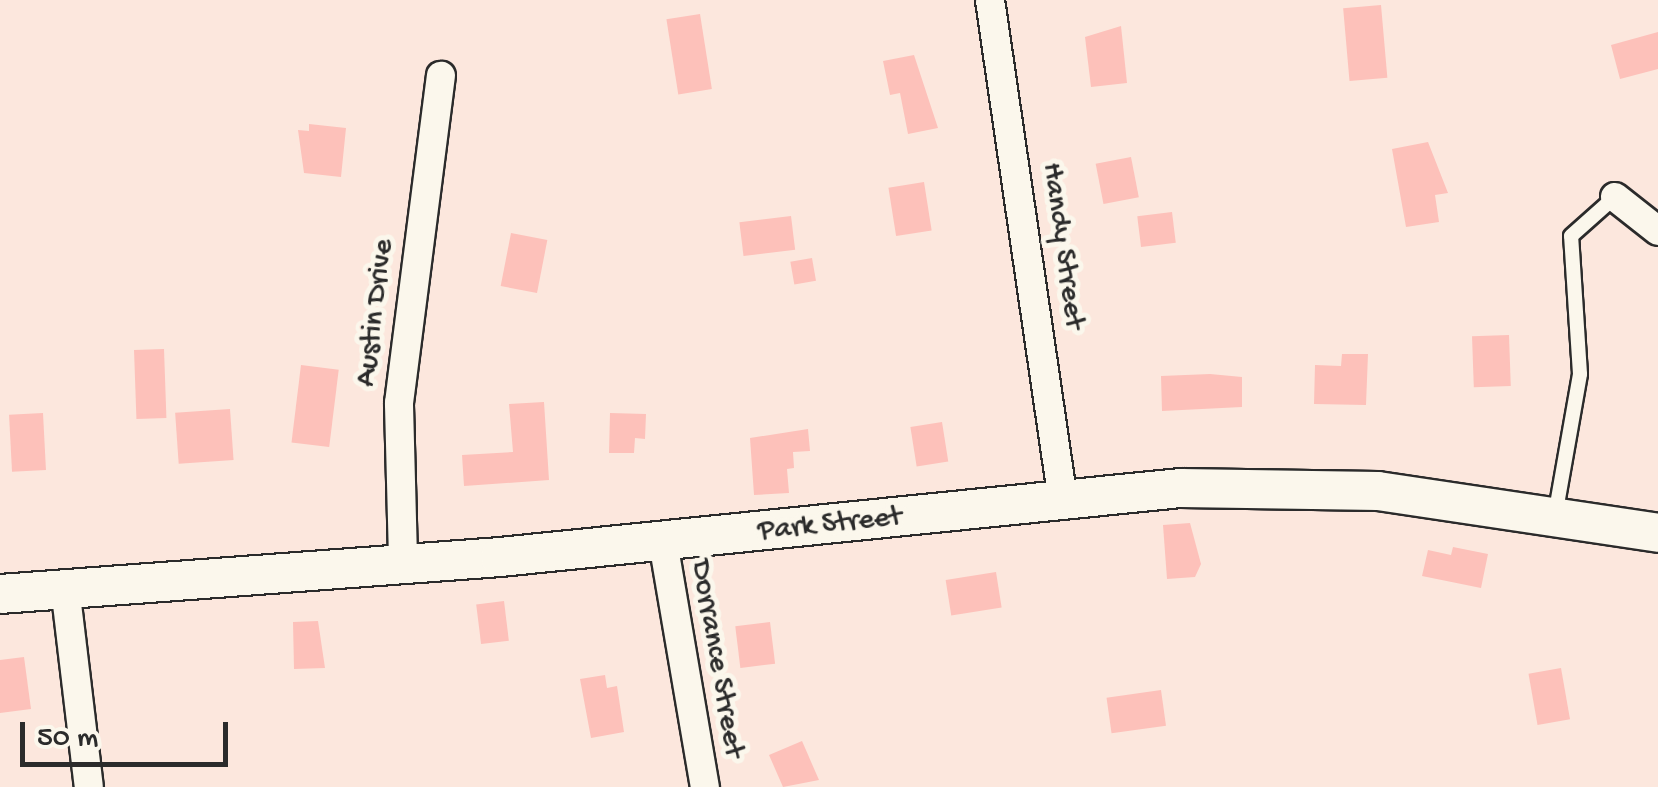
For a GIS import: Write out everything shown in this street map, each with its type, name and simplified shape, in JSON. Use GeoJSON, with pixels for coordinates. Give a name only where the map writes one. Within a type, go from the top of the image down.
{"type":"FeatureCollection","features":[{"type":"Feature","properties":{"kind":"main road","name":"Park Street"},"geometry":{"type":"LineString","coordinates":[[0,594],[402,558],[663,542],[1064,501],[1272,487],[1378,491],[1658,533]]}},
{"type":"Feature","properties":{"kind":"street","name":"Handy Street"},"geometry":{"type":"LineString","coordinates":[[990,0],[1064,501]]}},
{"type":"Feature","properties":{"kind":"street","name":"Austin Drive"},"geometry":{"type":"LineString","coordinates":[[402,558],[399,403],[441,76]]}},
{"type":"Feature","properties":{"kind":"street"},"geometry":{"type":"LineString","coordinates":[[1614,197],[1658,231]]}},
{"type":"Feature","properties":{"kind":"street","name":"Dorrance Street"},"geometry":{"type":"LineString","coordinates":[[663,542],[705,787]]}},
{"type":"Feature","properties":{"kind":"street"},"geometry":{"type":"LineString","coordinates":[[65,587],[90,787]]}},
{"type":"Feature","properties":{"kind":"lane"},"geometry":{"type":"LineString","coordinates":[[1555,517],[1580,374],[1571,236],[1614,197]]}},
{"type":"Feature","properties":{"kind":"building"},"geometry":{"type":"Polygon","coordinates":[[[1381,5],[1387,78],[1350,81],[1343,8],[1381,5]]]}},
{"type":"Feature","properties":{"kind":"building"},"geometry":{"type":"Polygon","coordinates":[[[700,14],[712,89],[678,94],[666,19],[700,14]]]}},
{"type":"Feature","properties":{"kind":"building"},"geometry":{"type":"Polygon","coordinates":[[[1121,26],[1127,83],[1091,87],[1085,37],[1121,26]]]}},
{"type":"Feature","properties":{"kind":"building"},"geometry":{"type":"Polygon","coordinates":[[[1658,32],[1658,69],[1620,79],[1611,45],[1658,32]]]}},
{"type":"Feature","properties":{"kind":"building"},"geometry":{"type":"Polygon","coordinates":[[[914,55],[938,128],[908,134],[900,93],[890,95],[883,61],[914,55]]]}},
{"type":"Feature","properties":{"kind":"building"},"geometry":{"type":"Polygon","coordinates":[[[309,124],[346,128],[341,177],[304,173],[298,130],[309,131],[309,124]]]}},
{"type":"Feature","properties":{"kind":"building"},"geometry":{"type":"Polygon","coordinates":[[[1428,142],[1448,193],[1435,195],[1439,222],[1406,227],[1392,149],[1428,142]]]}},
{"type":"Feature","properties":{"kind":"building"},"geometry":{"type":"Polygon","coordinates":[[[1131,157],[1139,197],[1103,204],[1096,164],[1131,157]]]}},
{"type":"Feature","properties":{"kind":"building"},"geometry":{"type":"Polygon","coordinates":[[[924,182],[932,230],[896,236],[888,188],[924,182]]]}},
{"type":"Feature","properties":{"kind":"building"},"geometry":{"type":"Polygon","coordinates":[[[1172,212],[1176,243],[1141,247],[1137,216],[1172,212]]]}},
{"type":"Feature","properties":{"kind":"building"},"geometry":{"type":"Polygon","coordinates":[[[791,216],[795,250],[744,256],[739,222],[791,216]]]}},
{"type":"Feature","properties":{"kind":"building"},"geometry":{"type":"Polygon","coordinates":[[[511,233],[547,240],[537,293],[501,286],[511,233]]]}},
{"type":"Feature","properties":{"kind":"building"},"geometry":{"type":"Polygon","coordinates":[[[812,258],[816,281],[794,284],[790,262],[812,258]]]}},
{"type":"Feature","properties":{"kind":"building"},"geometry":{"type":"Polygon","coordinates":[[[1509,335],[1511,386],[1474,387],[1472,336],[1509,335]]]}},
{"type":"Feature","properties":{"kind":"building"},"geometry":{"type":"Polygon","coordinates":[[[164,349],[166,418],[136,419],[134,350],[164,349]]]}},
{"type":"Feature","properties":{"kind":"building"},"geometry":{"type":"Polygon","coordinates":[[[1342,354],[1368,354],[1366,405],[1314,404],[1315,365],[1341,366],[1342,354]]]}},
{"type":"Feature","properties":{"kind":"building"},"geometry":{"type":"Polygon","coordinates":[[[301,365],[339,370],[329,447],[291,442],[301,365]]]}},
{"type":"Feature","properties":{"kind":"building"},"geometry":{"type":"Polygon","coordinates":[[[1161,376],[1242,377],[1242,407],[1162,411],[1161,376]]]}},
{"type":"Feature","properties":{"kind":"building"},"geometry":{"type":"Polygon","coordinates":[[[544,402],[549,480],[464,486],[462,455],[513,452],[509,404],[544,402]]]}},
{"type":"Feature","properties":{"kind":"building"},"geometry":{"type":"Polygon","coordinates":[[[230,409],[234,460],[179,464],[175,413],[230,409]]]}},
{"type":"Feature","properties":{"kind":"building"},"geometry":{"type":"Polygon","coordinates":[[[43,413],[46,470],[12,472],[9,415],[43,413]]]}},
{"type":"Feature","properties":{"kind":"building"},"geometry":{"type":"Polygon","coordinates":[[[610,413],[646,414],[645,439],[635,438],[634,453],[609,453],[610,413]]]}},
{"type":"Feature","properties":{"kind":"building"},"geometry":{"type":"Polygon","coordinates":[[[942,422],[948,462],[917,467],[910,427],[942,422]]]}},
{"type":"Feature","properties":{"kind":"building"},"geometry":{"type":"Polygon","coordinates":[[[808,429],[810,451],[793,452],[794,468],[787,469],[789,493],[754,495],[750,438],[808,429]]]}},
{"type":"Feature","properties":{"kind":"building"},"geometry":{"type":"Polygon","coordinates":[[[1190,523],[1201,564],[1195,577],[1167,579],[1163,525],[1190,523]]]}},
{"type":"Feature","properties":{"kind":"building"},"geometry":{"type":"Polygon","coordinates":[[[1453,547],[1488,554],[1481,588],[1422,576],[1428,550],[1451,555],[1453,547]]]}},
{"type":"Feature","properties":{"kind":"building"},"geometry":{"type":"Polygon","coordinates":[[[996,572],[1002,608],[951,616],[946,580],[996,572]]]}},
{"type":"Feature","properties":{"kind":"building"},"geometry":{"type":"Polygon","coordinates":[[[504,601],[509,641],[481,644],[476,604],[504,601]]]}},
{"type":"Feature","properties":{"kind":"building"},"geometry":{"type":"Polygon","coordinates":[[[318,621],[325,668],[294,669],[293,622],[318,621]]]}},
{"type":"Feature","properties":{"kind":"building"},"geometry":{"type":"Polygon","coordinates":[[[770,622],[775,664],[740,668],[735,626],[770,622]]]}},
{"type":"Feature","properties":{"kind":"building"},"geometry":{"type":"Polygon","coordinates":[[[24,657],[31,709],[0,713],[0,660],[24,657]]]}},
{"type":"Feature","properties":{"kind":"building"},"geometry":{"type":"Polygon","coordinates":[[[1561,668],[1570,719],[1538,725],[1529,674],[1561,668]]]}},
{"type":"Feature","properties":{"kind":"building"},"geometry":{"type":"Polygon","coordinates":[[[605,675],[607,688],[617,686],[624,732],[591,738],[580,679],[605,675]]]}},
{"type":"Feature","properties":{"kind":"building"},"geometry":{"type":"Polygon","coordinates":[[[1161,690],[1166,726],[1112,733],[1107,698],[1161,690]]]}},
{"type":"Feature","properties":{"kind":"building"},"geometry":{"type":"Polygon","coordinates":[[[802,741],[819,780],[783,787],[769,755],[802,741]]]}}]}
